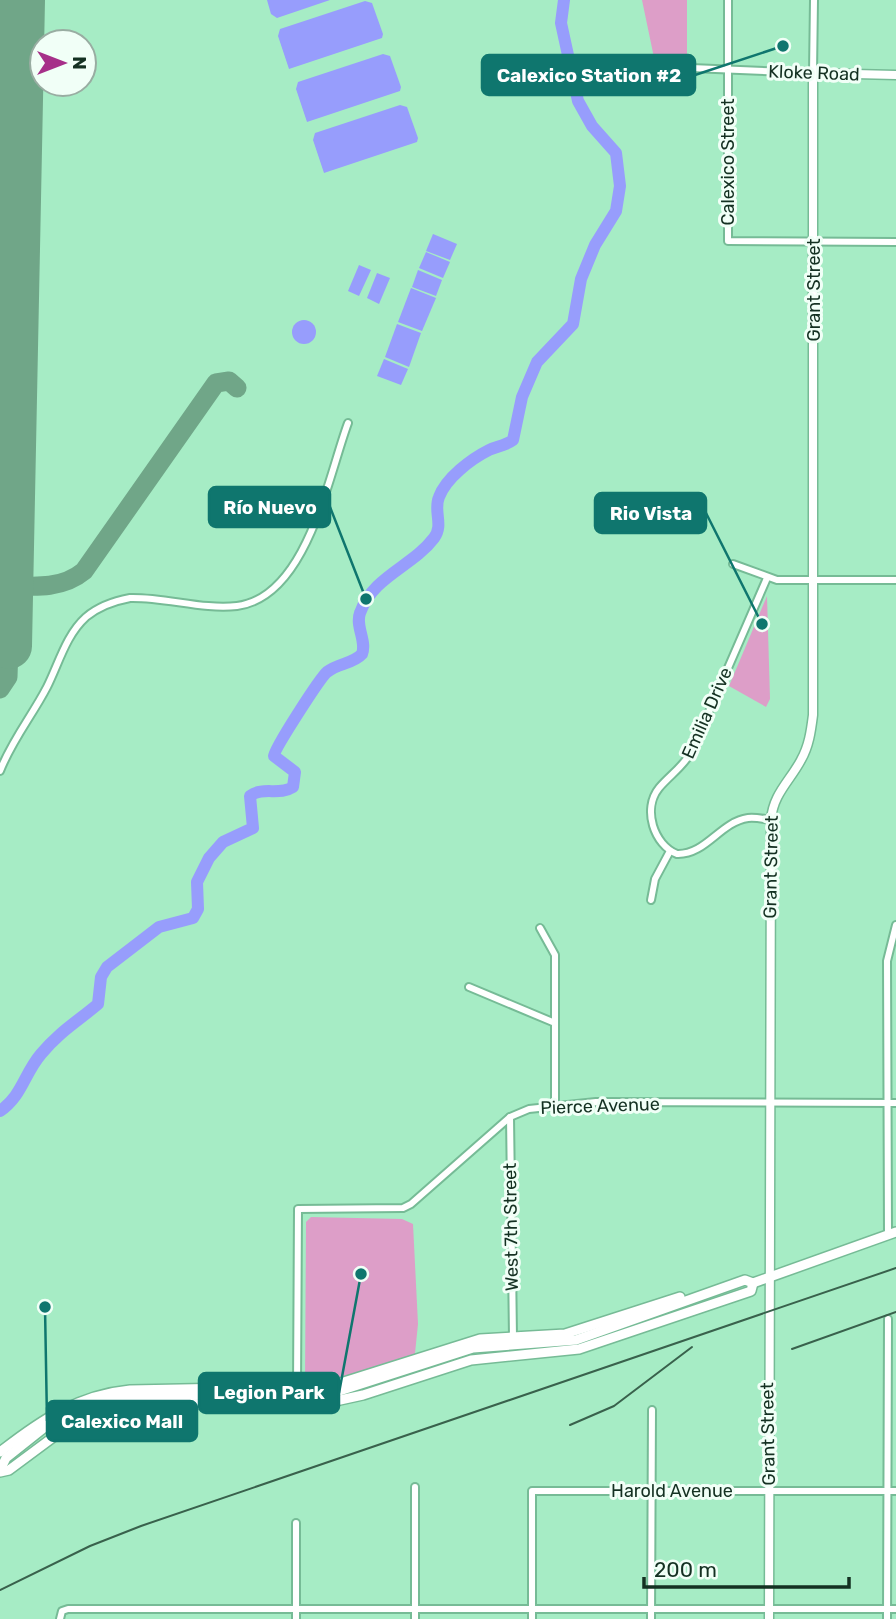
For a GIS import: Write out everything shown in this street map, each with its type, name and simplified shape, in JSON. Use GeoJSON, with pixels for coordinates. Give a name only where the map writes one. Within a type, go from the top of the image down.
{"type":"FeatureCollection","features":[{"type":"Feature","properties":{"kind":"main road"},"geometry":{"type":"LineString","coordinates":[[0,1471],[6,1458],[50,1423],[101,1402],[147,1396],[330,1394],[473,1348],[576,1340],[745,1280],[753,1283],[892,1234]]}},
{"type":"Feature","properties":{"kind":"main road"},"geometry":{"type":"LineString","coordinates":[[0,1471],[9,1470],[75,1421],[108,1410],[165,1404],[312,1405],[344,1400],[471,1360],[559,1352],[596,1344],[751,1291],[753,1283]]}},
{"type":"Feature","properties":{"kind":"main road"},"geometry":{"type":"LineString","coordinates":[[0,1452],[45,1418],[100,1394],[150,1389],[297,1389],[351,1382],[480,1339],[565,1334],[680,1297],[692,1299]]}},
{"type":"Feature","properties":{"kind":"street","name":"Calexico Street"},"geometry":{"type":"LineString","coordinates":[[728,0],[728,241],[814,241]]}},
{"type":"Feature","properties":{"kind":"street","name":"Grant Street"},"geometry":{"type":"LineString","coordinates":[[769,1619],[771,820],[776,796],[801,761],[809,740],[813,715],[814,0]]}},
{"type":"Feature","properties":{"kind":"street","name":"Kloke Road"},"geometry":{"type":"LineString","coordinates":[[691,68],[896,75]]}},
{"type":"Feature","properties":{"kind":"street"},"geometry":{"type":"LineString","coordinates":[[814,241],[896,242]]}},
{"type":"Feature","properties":{"kind":"street"},"geometry":{"type":"LineString","coordinates":[[0,771],[17,733],[46,688],[69,639],[88,615],[114,601],[130,598],[233,607],[262,598],[274,588],[300,555],[319,518],[348,423]]}},
{"type":"Feature","properties":{"kind":"street"},"geometry":{"type":"LineString","coordinates":[[733,564],[767,578],[896,580]]}},
{"type":"Feature","properties":{"kind":"street","name":"Emilia Drive"},"geometry":{"type":"LineString","coordinates":[[670,851],[657,838],[653,825],[653,797],[682,768],[692,751],[767,578]]}},
{"type":"Feature","properties":{"kind":"street"},"geometry":{"type":"LineString","coordinates":[[651,900],[656,880],[670,851],[689,853],[738,821],[749,818],[771,820]]}},
{"type":"Feature","properties":{"kind":"street"},"geometry":{"type":"LineString","coordinates":[[892,1234],[887,1102],[887,961],[896,925]]}},
{"type":"Feature","properties":{"kind":"street"},"geometry":{"type":"LineString","coordinates":[[540,928],[555,956],[555,1106]]}},
{"type":"Feature","properties":{"kind":"street"},"geometry":{"type":"LineString","coordinates":[[469,987],[555,1023]]}},
{"type":"Feature","properties":{"kind":"street","name":"Pierce Avenue"},"geometry":{"type":"LineString","coordinates":[[297,1389],[298,1209],[403,1208],[411,1204],[510,1117],[529,1109],[596,1102],[896,1102]]}},
{"type":"Feature","properties":{"kind":"street","name":"West 7th Street"},"geometry":{"type":"LineString","coordinates":[[510,1117],[513,1338]]}},
{"type":"Feature","properties":{"kind":"street"},"geometry":{"type":"LineString","coordinates":[[887,1619],[888,1319]]}},
{"type":"Feature","properties":{"kind":"street"},"geometry":{"type":"LineString","coordinates":[[651,1619],[652,1410]]}},
{"type":"Feature","properties":{"kind":"street"},"geometry":{"type":"LineString","coordinates":[[415,1487],[415,1619]]}},
{"type":"Feature","properties":{"kind":"street","name":"Harold Avenue"},"geometry":{"type":"LineString","coordinates":[[532,1609],[532,1491],[896,1491]]}},
{"type":"Feature","properties":{"kind":"street"},"geometry":{"type":"LineString","coordinates":[[296,1523],[296,1619]]}},
{"type":"Feature","properties":{"kind":"street"},"geometry":{"type":"LineString","coordinates":[[61,1615],[296,1609],[896,1609]]}},
{"type":"Feature","properties":{"kind":"street"},"geometry":{"type":"LineString","coordinates":[[532,1609],[532,1619]]}},
{"type":"Feature","properties":{"kind":"street"},"geometry":{"type":"LineString","coordinates":[[177,1610],[177,1619]]}},
{"type":"Feature","properties":{"kind":"shaded area"},"geometry":{"type":"Polygon","coordinates":[[[642,0],[687,0],[687,72],[657,72],[642,0]]]}},
{"type":"Feature","properties":{"kind":"shaded area"},"geometry":{"type":"Polygon","coordinates":[[[767,596],[770,699],[766,707],[729,686],[767,596]]]}},
{"type":"Feature","properties":{"kind":"shaded area"},"geometry":{"type":"Polygon","coordinates":[[[311,1217],[402,1219],[413,1224],[418,1324],[414,1363],[350,1386],[305,1387],[306,1222],[311,1217]]]}},
{"type":"Feature","properties":{"kind":"water"},"geometry":{"type":"Polygon","coordinates":[[[267,0],[330,0],[277,18],[271,14],[267,0]]]}},
{"type":"Feature","properties":{"kind":"water"},"geometry":{"type":"Polygon","coordinates":[[[365,1],[372,3],[382,38],[289,69],[278,36],[280,29],[365,1]]]}},
{"type":"Feature","properties":{"kind":"water"},"geometry":{"type":"Polygon","coordinates":[[[383,54],[390,56],[400,91],[307,122],[296,89],[298,82],[383,54]]]}},
{"type":"Feature","properties":{"kind":"water"},"geometry":{"type":"Polygon","coordinates":[[[400,105],[407,107],[417,142],[324,173],[313,140],[315,133],[400,105]]]}},
{"type":"Feature","properties":{"kind":"water"},"geometry":{"type":"Polygon","coordinates":[[[433,234],[457,244],[450,260],[426,251],[433,234]]]}},
{"type":"Feature","properties":{"kind":"water"},"geometry":{"type":"Polygon","coordinates":[[[426,252],[450,262],[443,278],[419,268],[426,252]]]}},
{"type":"Feature","properties":{"kind":"water"},"geometry":{"type":"Polygon","coordinates":[[[359,265],[371,270],[359,296],[348,291],[359,265]]]}},
{"type":"Feature","properties":{"kind":"water"},"geometry":{"type":"Polygon","coordinates":[[[418,270],[442,280],[436,296],[412,287],[418,270]]]}},
{"type":"Feature","properties":{"kind":"water"},"geometry":{"type":"Polygon","coordinates":[[[377,273],[390,278],[379,304],[367,298],[377,273]]]}},
{"type":"Feature","properties":{"kind":"water"},"geometry":{"type":"Polygon","coordinates":[[[411,288],[436,298],[422,331],[398,322],[411,288]]]}},
{"type":"Feature","properties":{"kind":"water"},"geometry":{"type":"Polygon","coordinates":[[[304,320],[315,327],[316,332],[309,343],[304,344],[293,337],[292,332],[299,321],[304,320]]]}},
{"type":"Feature","properties":{"kind":"water"},"geometry":{"type":"Polygon","coordinates":[[[397,324],[421,333],[409,367],[385,357],[397,324]]]}},
{"type":"Feature","properties":{"kind":"water"},"geometry":{"type":"Polygon","coordinates":[[[384,359],[408,369],[401,385],[377,376],[384,359]]]}},
{"type":"Feature","properties":{"kind":"waterway"},"geometry":{"type":"LineString","coordinates":[[0,1111],[13,1099],[48,1046],[98,1004],[101,977],[107,967],[159,927],[193,918],[198,909],[197,882],[209,858],[223,842],[253,828],[250,796],[293,787],[295,772],[274,756],[298,714],[327,672],[362,654],[359,618],[366,600],[383,581],[415,557],[434,538],[438,528],[437,502],[453,476],[482,454],[513,440],[522,397],[537,362],[573,324],[581,279],[595,245],[616,211],[620,186],[616,153],[592,126],[578,101],[561,23],[564,0]]}},
{"type":"Feature","properties":{"kind":"taxiway"},"geometry":{"type":"LineString","coordinates":[[0,250],[15,237],[18,215]]}},
{"type":"Feature","properties":{"kind":"taxiway"},"geometry":{"type":"LineString","coordinates":[[0,252],[14,267],[17,283]]}},
{"type":"Feature","properties":{"kind":"taxiway"},"geometry":{"type":"LineString","coordinates":[[0,585],[55,584],[65,582],[84,571],[216,383],[229,381],[237,388]]}},
{"type":"Feature","properties":{"kind":"taxiway"},"geometry":{"type":"LineString","coordinates":[[0,689],[8,677],[9,646]]}},
{"type":"Feature","properties":{"kind":"runway"},"geometry":{"type":"LineString","coordinates":[[9,646],[22,0]]}},
{"type":"Feature","properties":{"kind":"railway"},"geometry":{"type":"LineString","coordinates":[[0,1590],[90,1546],[141,1526],[896,1268]]}},
{"type":"Feature","properties":{"kind":"railway"},"geometry":{"type":"LineString","coordinates":[[792,1349],[896,1312]]}},
{"type":"Feature","properties":{"kind":"railway"},"geometry":{"type":"LineString","coordinates":[[570,1425],[614,1406],[692,1347]]}},
{"type":"Feature","properties":{"kind":"place","name":"Calexico Station #2"},"geometry":{"type":"Point","coordinates":[783,46]}},
{"type":"Feature","properties":{"kind":"place","name":"Río Nuevo"},"geometry":{"type":"Point","coordinates":[366,599]}},
{"type":"Feature","properties":{"kind":"place","name":"Rio Vista"},"geometry":{"type":"Point","coordinates":[762,624]}},
{"type":"Feature","properties":{"kind":"place","name":"Legion Park"},"geometry":{"type":"Point","coordinates":[361,1274]}},
{"type":"Feature","properties":{"kind":"place","name":"Calexico Mall"},"geometry":{"type":"Point","coordinates":[45,1307]}}]}
